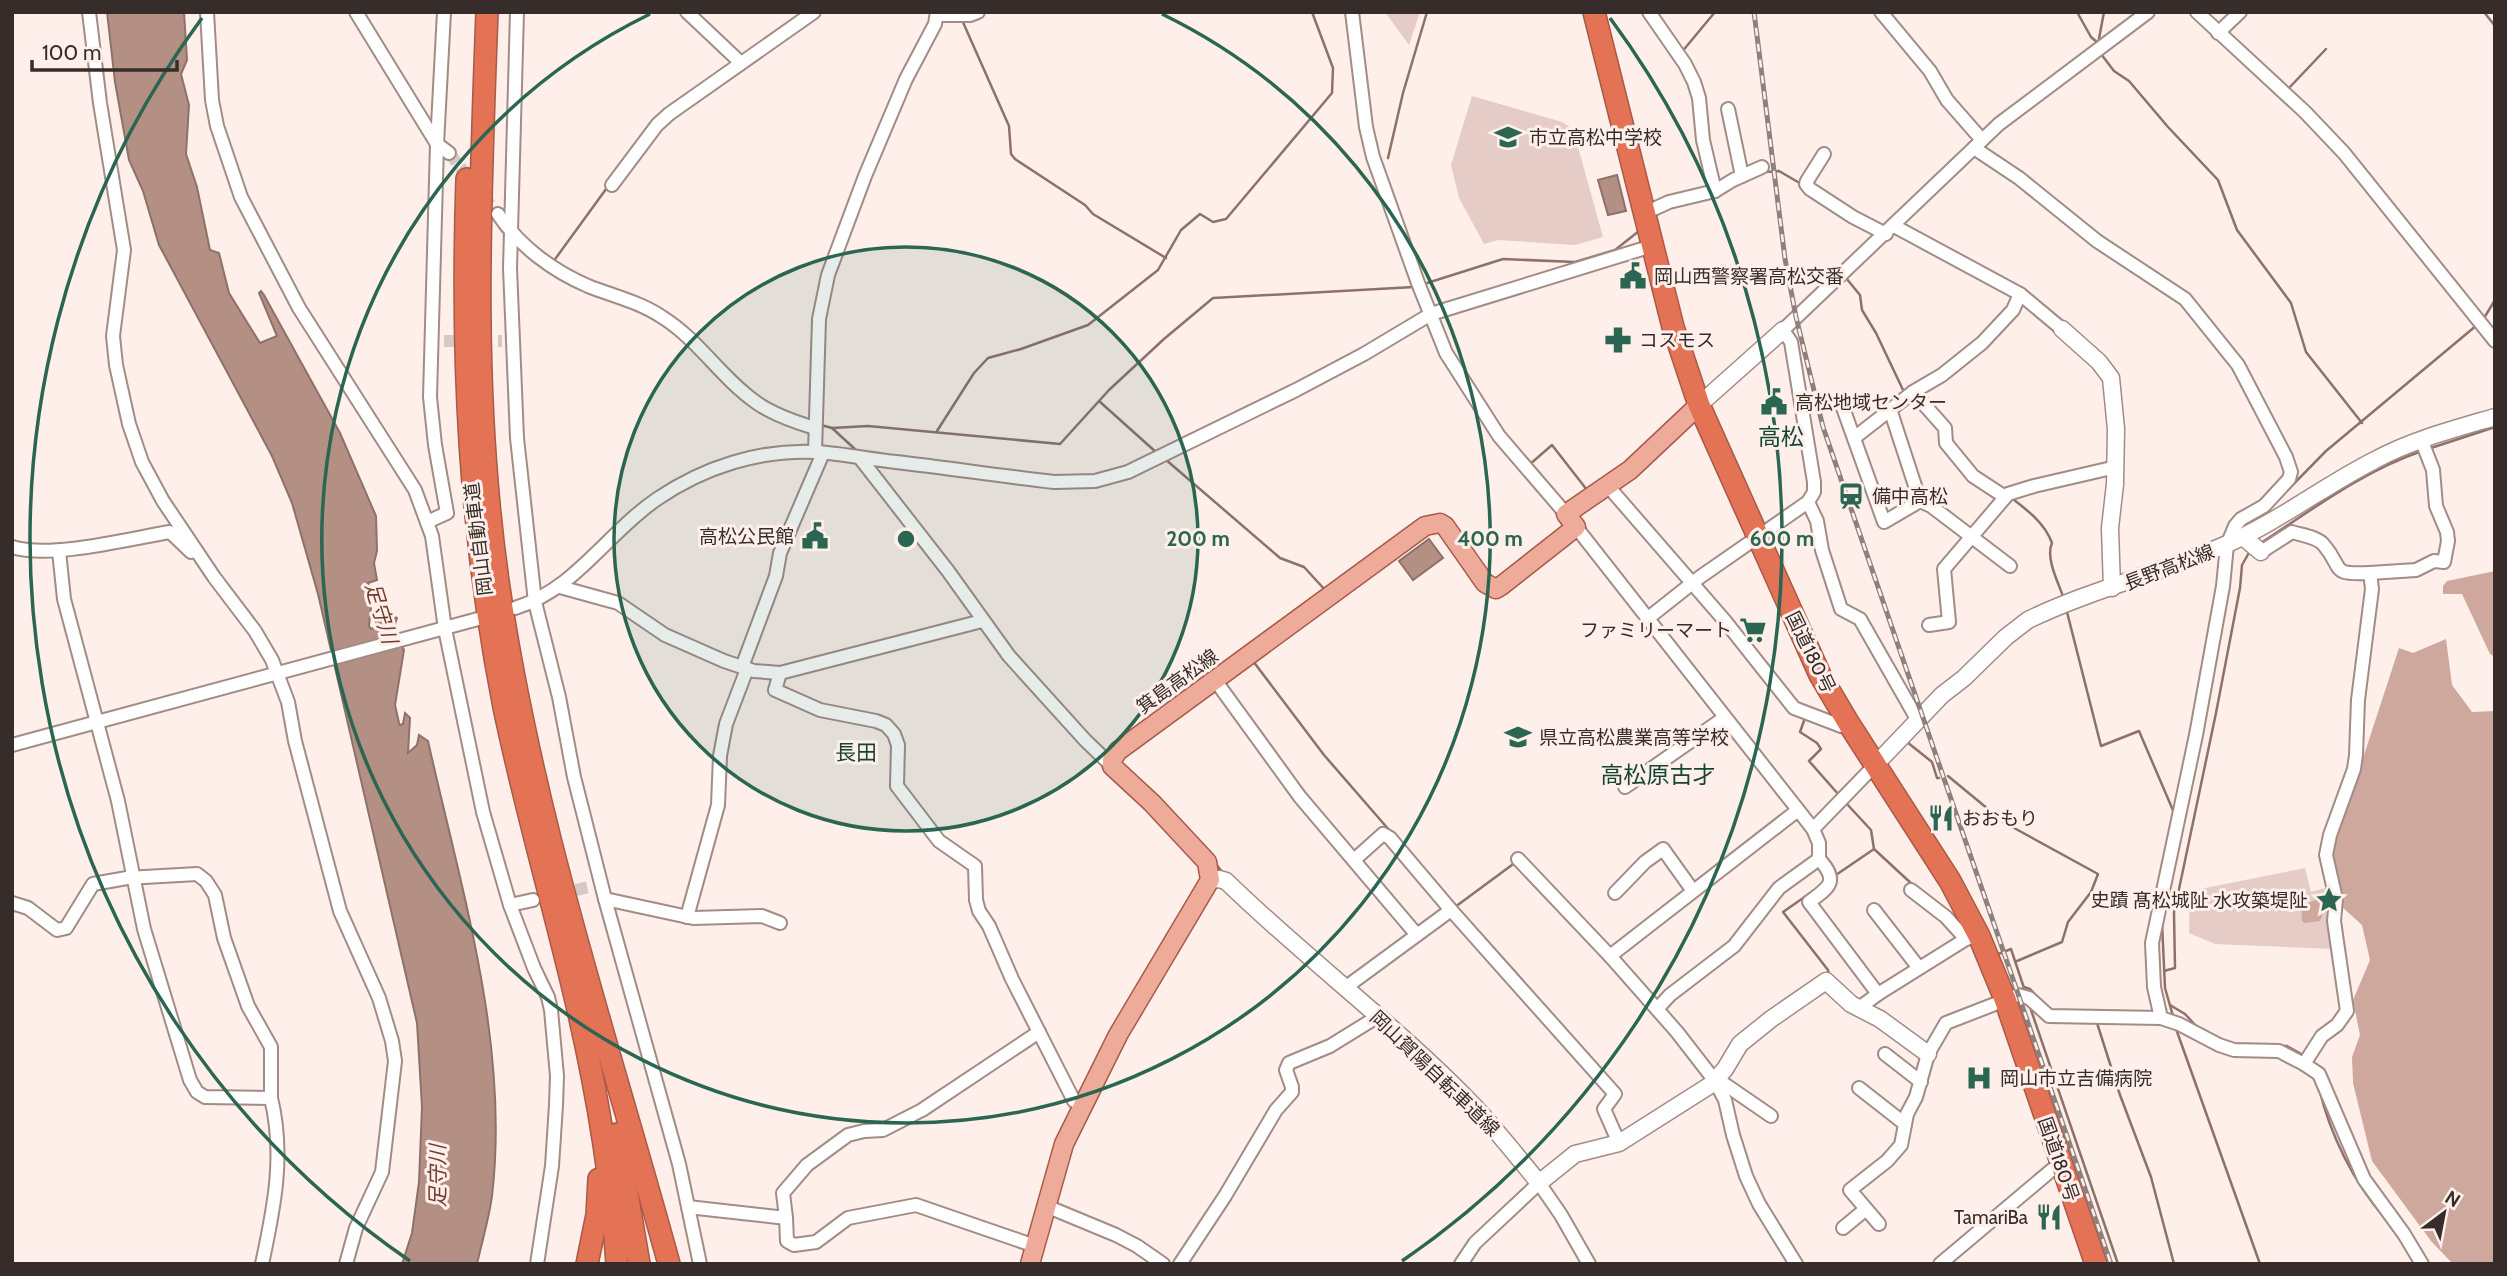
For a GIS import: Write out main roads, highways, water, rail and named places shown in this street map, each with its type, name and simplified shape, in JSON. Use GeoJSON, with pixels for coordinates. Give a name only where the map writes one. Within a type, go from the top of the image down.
{"type":"FeatureCollection","features":[{"type":"Feature","properties":{"kind":"highway","name":"岡山自動車道"},"geometry":{"type":"LineString","coordinates":[[472,12],[464,292],[466,410],[475,523],[491,637],[505,708],[588,1055]]}},
{"type":"Feature","properties":{"kind":"highway","name":"岡山自動車道"},"geometry":{"type":"LineString","coordinates":[[487,12],[479,340],[491,524],[520,707],[535,777],[587,977]]}},
{"type":"Feature","properties":{"kind":"highway","name":"国道180号"},"geometry":{"type":"LineString","coordinates":[[1594,12],[1673,327],[1699,405],[1820,675],[1950,881],[1973,938],[2020,998],[2060,1163],[2096,1264]]}},
{"type":"Feature","properties":{"kind":"highway"},"geometry":{"type":"LineString","coordinates":[[587,977],[639,1264]]}},
{"type":"Feature","properties":{"kind":"highway"},"geometry":{"type":"LineString","coordinates":[[587,977],[668,1264]]}},
{"type":"Feature","properties":{"kind":"highway"},"geometry":{"type":"LineString","coordinates":[[587,1264],[597,1215],[599,1171],[598,1138],[588,1055]]}},
{"type":"Feature","properties":{"kind":"highway"},"geometry":{"type":"LineString","coordinates":[[588,1055],[605,1147],[617,1264]]}},
{"type":"Feature","properties":{"kind":"main road"},"geometry":{"type":"LineString","coordinates":[[2062,329],[2099,362],[2111,377],[2116,429],[2116,467],[2110,528],[2112,588]]}},
{"type":"Feature","properties":{"kind":"main road"},"geometry":{"type":"LineString","coordinates":[[1699,405],[1783,330]]}},
{"type":"Feature","properties":{"kind":"main road","name":"箕島高松線"},"geometry":{"type":"LineString","coordinates":[[1210,880],[1207,862],[1113,760],[1118,751],[1425,526],[1440,523],[1445,526],[1485,583],[1496,589],[1606,485],[1630,470],[1699,405]]}},
{"type":"Feature","properties":{"kind":"main road","name":"長野高松線"},"geometry":{"type":"LineString","coordinates":[[1875,764],[1942,695],[2021,624],[2039,614],[2227,545],[2253,546],[2358,469],[2495,416]]}},
{"type":"Feature","properties":{"kind":"main road"},"geometry":{"type":"LineString","coordinates":[[1032,1255],[1064,1144],[1118,1035],[1210,880]]}},
{"type":"Feature","properties":{"kind":"main road","name":"岡山賀陽自転車道線"},"geometry":{"type":"LineString","coordinates":[[1210,880],[1226,881],[1272,926],[1349,987],[1377,1017],[1473,1106],[1541,1181],[1575,1154],[1619,1143],[1718,1080],[1736,1049],[1746,1039],[1824,982],[1829,981],[1844,999],[1880,1019],[1928,1054]]}},
{"type":"Feature","properties":{"kind":"water","name":"足守川"},"geometry":{"type":"Polygon","coordinates":[[[107,12],[184,12],[187,60],[181,74],[189,105],[186,154],[197,187],[210,250],[219,253],[229,293],[260,343],[277,336],[259,293],[261,291],[264,295],[340,433],[376,516],[377,551],[374,563],[377,580],[368,583],[372,598],[369,626],[371,629],[376,627],[376,611],[379,607],[384,611],[386,620],[393,616],[397,618],[393,630],[404,650],[395,705],[399,723],[403,724],[405,713],[410,718],[408,753],[417,745],[419,735],[428,741],[467,910],[488,1024],[496,1139],[492,1196],[477,1264],[402,1264],[412,1233],[419,1182],[422,1107],[417,1023],[318,594],[292,503],[272,456],[159,245],[143,191],[129,160],[115,82],[107,12]]]}},
{"type":"Feature","properties":{"kind":"water"},"geometry":{"type":"Polygon","coordinates":[[[1617,175],[1626,211],[1608,215],[1598,180],[1617,175]]]}},
{"type":"Feature","properties":{"kind":"water"},"geometry":{"type":"Polygon","coordinates":[[[1429,539],[1443,558],[1413,580],[1399,561],[1429,539]]]}},
{"type":"Feature","properties":{"kind":"waterway"},"geometry":{"type":"LineString","coordinates":[[937,431],[974,373],[988,358],[1088,325],[1158,270],[1181,230],[1200,214],[1213,222],[1226,219],[1332,93],[1333,68],[1312,12]]}},
{"type":"Feature","properties":{"kind":"waterway"},"geometry":{"type":"LineString","coordinates":[[1388,158],[1403,93],[1427,12]]}},
{"type":"Feature","properties":{"kind":"waterway"},"geometry":{"type":"LineString","coordinates":[[1681,53],[1715,12]]}},
{"type":"Feature","properties":{"kind":"waterway"},"geometry":{"type":"LineString","coordinates":[[2077,12],[2091,37],[2098,43]]}},
{"type":"Feature","properties":{"kind":"waterway"},"geometry":{"type":"LineString","coordinates":[[2098,44],[2104,12]]}},
{"type":"Feature","properties":{"kind":"waterway"},"geometry":{"type":"LineString","coordinates":[[2484,12],[2495,26]]}},
{"type":"Feature","properties":{"kind":"waterway"},"geometry":{"type":"LineString","coordinates":[[962,20],[1009,126],[1011,154],[1015,159],[1085,205],[1093,214],[1166,258]]}},
{"type":"Feature","properties":{"kind":"waterway"},"geometry":{"type":"LineString","coordinates":[[2289,88],[2326,49]]}},
{"type":"Feature","properties":{"kind":"waterway"},"geometry":{"type":"LineString","coordinates":[[2101,54],[2114,71],[2129,81],[2218,180],[2237,230],[2291,303],[2306,352],[2362,423]]}},
{"type":"Feature","properties":{"kind":"waterway"},"geometry":{"type":"LineString","coordinates":[[1765,172],[1779,171],[1803,185]]}},
{"type":"Feature","properties":{"kind":"waterway"},"geometry":{"type":"LineString","coordinates":[[553,262],[609,185]]}},
{"type":"Feature","properties":{"kind":"waterway"},"geometry":{"type":"LineString","coordinates":[[1424,284],[1503,259],[1575,262],[1615,250],[1639,231]]}},
{"type":"Feature","properties":{"kind":"waterway"},"geometry":{"type":"LineString","coordinates":[[1846,278],[1860,295],[1862,310],[1904,392]]}},
{"type":"Feature","properties":{"kind":"waterway"},"geometry":{"type":"LineString","coordinates":[[832,428],[868,426],[1060,444],[1109,390],[1213,298],[1414,287]]}},
{"type":"Feature","properties":{"kind":"waterway"},"geometry":{"type":"LineString","coordinates":[[2484,318],[2495,300]]}},
{"type":"Feature","properties":{"kind":"waterway"},"geometry":{"type":"LineString","coordinates":[[2270,508],[2326,451],[2477,325]]}},
{"type":"Feature","properties":{"kind":"waterway"},"geometry":{"type":"LineString","coordinates":[[1099,401],[1157,453]]}},
{"type":"Feature","properties":{"kind":"waterway"},"geometry":{"type":"LineString","coordinates":[[821,425],[832,428],[857,451]]}},
{"type":"Feature","properties":{"kind":"waterway"},"geometry":{"type":"LineString","coordinates":[[2428,449],[2495,427]]}},
{"type":"Feature","properties":{"kind":"waterway"},"geometry":{"type":"LineString","coordinates":[[1529,465],[1552,445],[1587,490]]}},
{"type":"Feature","properties":{"kind":"waterway"},"geometry":{"type":"LineString","coordinates":[[2261,543],[2359,480],[2422,451]]}},
{"type":"Feature","properties":{"kind":"waterway"},"geometry":{"type":"LineString","coordinates":[[1165,459],[1280,558],[1304,567],[1326,591]]}},
{"type":"Feature","properties":{"kind":"waterway"},"geometry":{"type":"LineString","coordinates":[[2010,497],[2034,517],[2049,536],[2052,543],[2051,563],[2064,599]]}},
{"type":"Feature","properties":{"kind":"waterway"},"geometry":{"type":"LineString","coordinates":[[2164,971],[2175,968],[2174,913],[2216,713],[2242,565],[2250,551]]}},
{"type":"Feature","properties":{"kind":"waterway"},"geometry":{"type":"LineString","coordinates":[[2067,612],[2101,746],[2139,731],[2175,815]]}},
{"type":"Feature","properties":{"kind":"waterway"},"geometry":{"type":"LineString","coordinates":[[1255,660],[1253,661],[1324,755],[1390,831]]}},
{"type":"Feature","properties":{"kind":"waterway"},"geometry":{"type":"LineString","coordinates":[[1806,715],[1800,732],[1817,743],[1821,749],[1809,761],[1839,795]]}},
{"type":"Feature","properties":{"kind":"waterway"},"geometry":{"type":"LineString","coordinates":[[1907,742],[1932,762],[1939,778]]}},
{"type":"Feature","properties":{"kind":"waterway"},"geometry":{"type":"LineString","coordinates":[[1948,776],[2005,823],[2098,874],[2091,892],[2068,922],[2062,942],[2017,961]]}},
{"type":"Feature","properties":{"kind":"waterway"},"geometry":{"type":"LineString","coordinates":[[1846,803],[1871,830],[1874,849],[1913,885]]}},
{"type":"Feature","properties":{"kind":"waterway"},"geometry":{"type":"LineString","coordinates":[[1833,877],[1874,849]]}},
{"type":"Feature","properties":{"kind":"waterway"},"geometry":{"type":"LineString","coordinates":[[1454,905],[1455,907],[1516,862]]}},
{"type":"Feature","properties":{"kind":"waterway"},"geometry":{"type":"LineString","coordinates":[[1215,863],[1224,874]]}},
{"type":"Feature","properties":{"kind":"waterway"},"geometry":{"type":"LineString","coordinates":[[1816,889],[1783,912],[1828,970],[1829,975]]}},
{"type":"Feature","properties":{"kind":"waterway"},"geometry":{"type":"LineString","coordinates":[[2162,923],[2165,988],[2173,1016]]}},
{"type":"Feature","properties":{"kind":"waterway"},"geometry":{"type":"LineString","coordinates":[[1996,955],[2011,949],[2026,994]]}},
{"type":"Feature","properties":{"kind":"waterway"},"geometry":{"type":"LineString","coordinates":[[2024,987],[2030,989],[2045,1005]]}},
{"type":"Feature","properties":{"kind":"waterway"},"geometry":{"type":"LineString","coordinates":[[2170,1005],[2185,1014],[2197,1027]]}},
{"type":"Feature","properties":{"kind":"waterway"},"geometry":{"type":"LineString","coordinates":[[2030,1007],[2118,1264]]}},
{"type":"Feature","properties":{"kind":"waterway"},"geometry":{"type":"LineString","coordinates":[[2097,1023],[2120,1095],[2151,1177],[2174,1264]]}},
{"type":"Feature","properties":{"kind":"waterway"},"geometry":{"type":"LineString","coordinates":[[2175,1026],[2260,1264]]}},
{"type":"Feature","properties":{"kind":"waterway"},"geometry":{"type":"LineString","coordinates":[[2280,1046],[2287,1046],[2303,1055]]}},
{"type":"Feature","properties":{"kind":"waterway"},"geometry":{"type":"LineString","coordinates":[[2319,1088],[2329,1123],[2344,1157],[2373,1204],[2385,1218]]}},
{"type":"Feature","properties":{"kind":"tunnel"},"geometry":{"type":"LineString","coordinates":[[449,153],[498,214]]}},
{"type":"Feature","properties":{"kind":"tunnel"},"geometry":{"type":"LineString","coordinates":[[444,341],[502,341]]}},
{"type":"Feature","properties":{"kind":"tunnel"},"geometry":{"type":"LineString","coordinates":[[558,894],[589,887]]}},
{"type":"Feature","properties":{"kind":"railway"},"geometry":{"type":"LineString","coordinates":[[1754,12],[1785,259],[1823,427],[2111,1264]]}},
{"type":"Feature","properties":{"kind":"place","name":"市立高松中学校"},"geometry":{"type":"Point","coordinates":[1508,137]}},
{"type":"Feature","properties":{"kind":"place","name":"岡山西警察署高松交番"},"geometry":{"type":"Point","coordinates":[1633,276]}},
{"type":"Feature","properties":{"kind":"place","name":"コスモス"},"geometry":{"type":"Point","coordinates":[1618,340]}},
{"type":"Feature","properties":{"kind":"place","name":"高松地域センター"},"geometry":{"type":"Point","coordinates":[1774,402]}},
{"type":"Feature","properties":{"kind":"place","name":"備中高松"},"geometry":{"type":"Point","coordinates":[1851,496]}},
{"type":"Feature","properties":{"kind":"place","name":"高松公民館"},"geometry":{"type":"Point","coordinates":[815,536]}},
{"type":"Feature","properties":{"kind":"place","name":"ファミリーマート"},"geometry":{"type":"Point","coordinates":[1753,630]}},
{"type":"Feature","properties":{"kind":"place","name":"県立高松農業高等学校"},"geometry":{"type":"Point","coordinates":[1518,737]}},
{"type":"Feature","properties":{"kind":"place","name":"おおもり"},"geometry":{"type":"Point","coordinates":[1941,818]}},
{"type":"Feature","properties":{"kind":"place","name":"史蹟 髙松城阯 水攻築堤阯"},"geometry":{"type":"Point","coordinates":[2329,900]}},
{"type":"Feature","properties":{"kind":"place","name":"岡山市立吉備病院"},"geometry":{"type":"Point","coordinates":[1979,1078]}},
{"type":"Feature","properties":{"kind":"place","name":"TamariBa"},"geometry":{"type":"Point","coordinates":[2049,1217]}},
{"type":"Feature","properties":{"kind":"district","name":"高松"},"geometry":{"type":"Point","coordinates":[1781,437]}},
{"type":"Feature","properties":{"kind":"district","name":"長田"},"geometry":{"type":"Point","coordinates":[856,753]}},
{"type":"Feature","properties":{"kind":"district","name":"高松原古才"},"geometry":{"type":"Point","coordinates":[1658,775]}}]}
